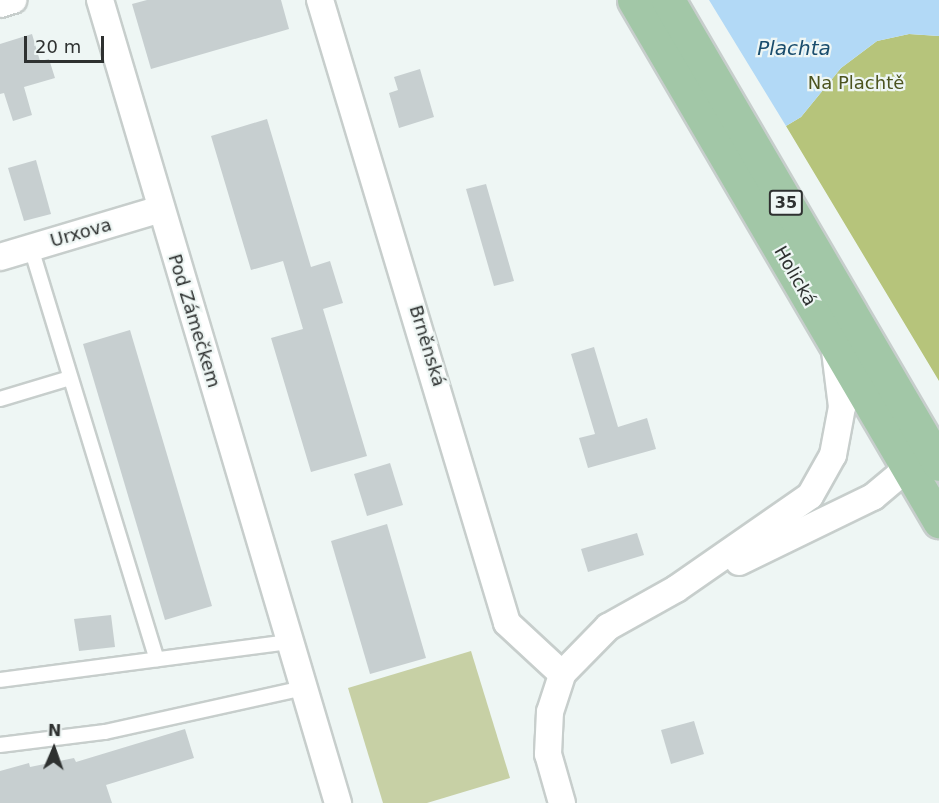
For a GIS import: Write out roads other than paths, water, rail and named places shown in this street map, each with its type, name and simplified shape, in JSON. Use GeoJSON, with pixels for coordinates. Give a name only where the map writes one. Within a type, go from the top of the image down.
{"type":"FeatureCollection","features":[{"type":"Feature","properties":{"kind":"main road","name":"Holická"},"geometry":{"type":"LineString","coordinates":[[634,0],[937,517]]}},
{"type":"Feature","properties":{"kind":"main road","name":"Holická"},"geometry":{"type":"LineString","coordinates":[[668,0],[939,464]]}},
{"type":"Feature","properties":{"kind":"street"},"geometry":{"type":"LineString","coordinates":[[0,4],[13,0]]}},
{"type":"Feature","properties":{"kind":"street","name":"Pod Zámečkem"},"geometry":{"type":"LineString","coordinates":[[100,0],[338,803]]}},
{"type":"Feature","properties":{"kind":"street","name":"Brněnská"},"geometry":{"type":"LineString","coordinates":[[320,0],[507,622],[562,674]]}},
{"type":"Feature","properties":{"kind":"street","name":"Urxova"},"geometry":{"type":"LineString","coordinates":[[0,257],[161,210]]}},
{"type":"Feature","properties":{"kind":"street"},"geometry":{"type":"LineString","coordinates":[[676,590],[810,496],[833,455],[842,407],[831,337]]}},
{"type":"Feature","properties":{"kind":"street"},"geometry":{"type":"LineString","coordinates":[[562,803],[548,754],[550,712],[562,674],[608,627],[676,590],[802,536],[873,497],[894,481],[905,462],[910,438],[906,406]]}},
{"type":"Feature","properties":{"kind":"street"},"geometry":{"type":"LineString","coordinates":[[873,497],[908,493],[937,517]]}},
{"type":"Feature","properties":{"kind":"lane"},"geometry":{"type":"LineString","coordinates":[[31,248],[157,659]]}},
{"type":"Feature","properties":{"kind":"lane"},"geometry":{"type":"LineString","coordinates":[[0,399],[70,378]]}},
{"type":"Feature","properties":{"kind":"lane"},"geometry":{"type":"LineString","coordinates":[[0,680],[290,642]]}},
{"type":"Feature","properties":{"kind":"lane"},"geometry":{"type":"LineString","coordinates":[[0,745],[105,732],[304,688]]}},
{"type":"Feature","properties":{"kind":"water","name":"Plachta"},"geometry":{"type":"Polygon","coordinates":[[[709,0],[939,0],[939,36],[909,34],[877,41],[841,68],[801,117],[786,126],[709,0]]]}},
{"type":"Feature","properties":{"kind":"park label","name":"Na Plachtě"},"geometry":{"type":"Point","coordinates":[856,83]}}]}
